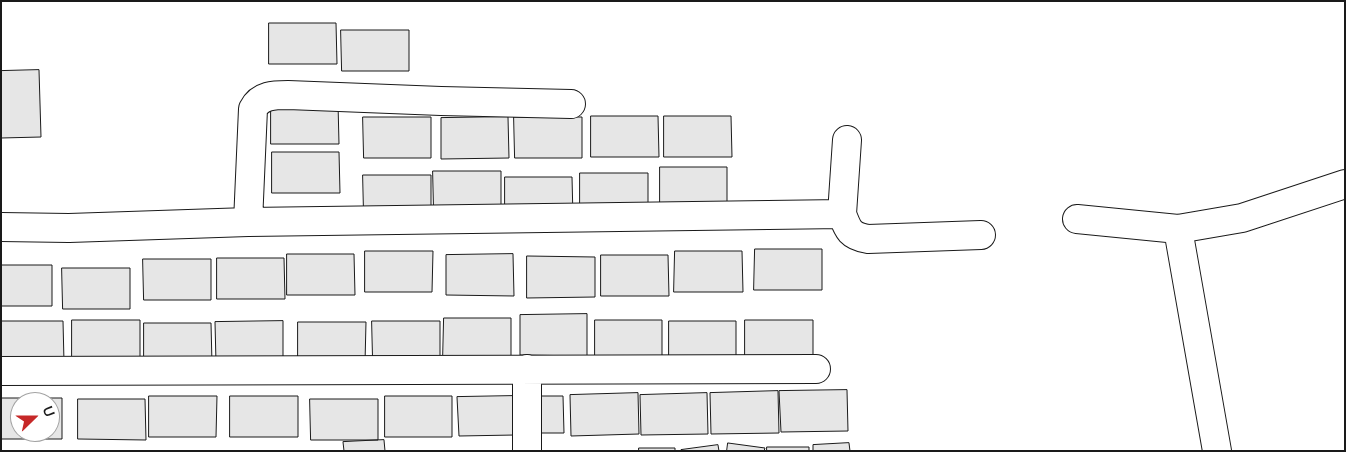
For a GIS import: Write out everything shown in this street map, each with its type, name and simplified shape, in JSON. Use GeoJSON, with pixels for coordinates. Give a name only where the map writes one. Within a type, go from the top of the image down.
{"type":"FeatureCollection","features":[{"type":"Feature","properties":{"kind":"street"},"geometry":{"type":"LineString","coordinates":[[248,222],[253,109],[265,97],[288,95],[570,104]]}},
{"type":"Feature","properties":{"kind":"street"},"geometry":{"type":"LineString","coordinates":[[847,140],[842,214],[851,233],[857,237],[868,239],[981,235]]}},
{"type":"Feature","properties":{"kind":"street"},"geometry":{"type":"LineString","coordinates":[[1077,219],[1178,229],[1242,218],[1345,184]]}},
{"type":"Feature","properties":{"kind":"street"},"geometry":{"type":"LineString","coordinates":[[1,226],[69,228],[248,222],[842,214]]}},
{"type":"Feature","properties":{"kind":"street"},"geometry":{"type":"LineString","coordinates":[[1178,229],[1217,451]]}},
{"type":"Feature","properties":{"kind":"street"},"geometry":{"type":"LineString","coordinates":[[1,371],[816,369]]}},
{"type":"Feature","properties":{"kind":"street"},"geometry":{"type":"LineString","coordinates":[[527,370],[527,451]]}},
{"type":"Feature","properties":{"kind":"building"},"geometry":{"type":"Polygon","coordinates":[[[269,23],[336,23],[337,64],[269,64],[269,23]]]}},
{"type":"Feature","properties":{"kind":"building"},"geometry":{"type":"Polygon","coordinates":[[[341,30],[409,30],[409,71],[342,71],[341,30]]]}},
{"type":"Feature","properties":{"kind":"building"},"geometry":{"type":"Polygon","coordinates":[[[39,70],[41,137],[1,138],[1,71],[39,70]]]}},
{"type":"Feature","properties":{"kind":"building"},"geometry":{"type":"Polygon","coordinates":[[[271,103],[338,103],[339,144],[271,144],[271,103]]]}},
{"type":"Feature","properties":{"kind":"building"},"geometry":{"type":"Polygon","coordinates":[[[591,116],[658,116],[659,157],[591,157],[591,116]]]}},
{"type":"Feature","properties":{"kind":"building"},"geometry":{"type":"Polygon","coordinates":[[[664,116],[731,116],[732,157],[664,157],[664,116]]]}},
{"type":"Feature","properties":{"kind":"building"},"geometry":{"type":"Polygon","coordinates":[[[363,117],[431,117],[431,158],[364,158],[363,117]]]}},
{"type":"Feature","properties":{"kind":"building"},"geometry":{"type":"Polygon","coordinates":[[[508,117],[509,158],[441,159],[441,118],[508,117]]]}},
{"type":"Feature","properties":{"kind":"building"},"geometry":{"type":"Polygon","coordinates":[[[514,117],[582,117],[582,158],[515,158],[514,117]]]}},
{"type":"Feature","properties":{"kind":"building"},"geometry":{"type":"Polygon","coordinates":[[[272,152],[339,152],[340,193],[272,193],[272,152]]]}},
{"type":"Feature","properties":{"kind":"building"},"geometry":{"type":"Polygon","coordinates":[[[660,167],[727,167],[727,208],[660,208],[660,167]]]}},
{"type":"Feature","properties":{"kind":"building"},"geometry":{"type":"Polygon","coordinates":[[[433,171],[501,171],[501,212],[434,212],[433,171]]]}},
{"type":"Feature","properties":{"kind":"building"},"geometry":{"type":"Polygon","coordinates":[[[580,173],[648,173],[648,214],[580,214],[580,173]]]}},
{"type":"Feature","properties":{"kind":"building"},"geometry":{"type":"Polygon","coordinates":[[[363,175],[431,175],[431,216],[364,216],[363,175]]]}},
{"type":"Feature","properties":{"kind":"building"},"geometry":{"type":"Polygon","coordinates":[[[505,177],[572,177],[573,218],[505,217],[505,177]]]}},
{"type":"Feature","properties":{"kind":"building"},"geometry":{"type":"Polygon","coordinates":[[[755,249],[822,249],[822,290],[754,290],[755,249]]]}},
{"type":"Feature","properties":{"kind":"building"},"geometry":{"type":"Polygon","coordinates":[[[365,251],[433,251],[432,292],[365,292],[365,251]]]}},
{"type":"Feature","properties":{"kind":"building"},"geometry":{"type":"Polygon","coordinates":[[[675,251],[742,251],[743,292],[674,292],[675,251]]]}},
{"type":"Feature","properties":{"kind":"building"},"geometry":{"type":"Polygon","coordinates":[[[287,254],[354,254],[355,295],[287,295],[287,254]]]}},
{"type":"Feature","properties":{"kind":"building"},"geometry":{"type":"Polygon","coordinates":[[[513,254],[514,296],[446,295],[446,255],[513,254]]]}},
{"type":"Feature","properties":{"kind":"building"},"geometry":{"type":"Polygon","coordinates":[[[601,255],[668,255],[669,296],[601,296],[601,255]]]}},
{"type":"Feature","properties":{"kind":"building"},"geometry":{"type":"Polygon","coordinates":[[[527,256],[595,257],[595,297],[527,298],[527,256]]]}},
{"type":"Feature","properties":{"kind":"building"},"geometry":{"type":"Polygon","coordinates":[[[217,258],[284,258],[285,299],[217,299],[217,258]]]}},
{"type":"Feature","properties":{"kind":"building"},"geometry":{"type":"Polygon","coordinates":[[[143,259],[211,259],[211,300],[144,300],[143,259]]]}},
{"type":"Feature","properties":{"kind":"building"},"geometry":{"type":"Polygon","coordinates":[[[1,265],[52,265],[52,306],[1,306],[1,265]]]}},
{"type":"Feature","properties":{"kind":"building"},"geometry":{"type":"Polygon","coordinates":[[[62,268],[130,268],[130,309],[63,309],[62,268]]]}},
{"type":"Feature","properties":{"kind":"building"},"geometry":{"type":"Polygon","coordinates":[[[587,314],[587,356],[520,355],[520,315],[587,314]]]}},
{"type":"Feature","properties":{"kind":"building"},"geometry":{"type":"Polygon","coordinates":[[[444,318],[511,318],[511,359],[443,359],[444,318]]]}},
{"type":"Feature","properties":{"kind":"building"},"geometry":{"type":"Polygon","coordinates":[[[72,320],[140,320],[140,361],[72,361],[72,320]]]}},
{"type":"Feature","properties":{"kind":"building"},"geometry":{"type":"Polygon","coordinates":[[[595,320],[662,320],[662,361],[595,361],[595,320]]]}},
{"type":"Feature","properties":{"kind":"building"},"geometry":{"type":"Polygon","coordinates":[[[745,320],[813,320],[813,361],[745,361],[745,320]]]}},
{"type":"Feature","properties":{"kind":"building"},"geometry":{"type":"Polygon","coordinates":[[[1,321],[63,321],[64,362],[1,362],[1,321]]]}},
{"type":"Feature","properties":{"kind":"building"},"geometry":{"type":"Polygon","coordinates":[[[283,321],[283,363],[216,363],[215,322],[283,321]]]}},
{"type":"Feature","properties":{"kind":"building"},"geometry":{"type":"Polygon","coordinates":[[[372,321],[440,321],[440,362],[373,361],[372,321]]]}},
{"type":"Feature","properties":{"kind":"building"},"geometry":{"type":"Polygon","coordinates":[[[669,321],[736,321],[736,363],[669,362],[669,321]]]}},
{"type":"Feature","properties":{"kind":"building"},"geometry":{"type":"Polygon","coordinates":[[[298,322],[366,322],[365,363],[298,363],[298,322]]]}},
{"type":"Feature","properties":{"kind":"building"},"geometry":{"type":"Polygon","coordinates":[[[144,323],[211,323],[212,364],[144,364],[144,323]]]}},
{"type":"Feature","properties":{"kind":"building"},"geometry":{"type":"Polygon","coordinates":[[[847,390],[848,431],[781,432],[779,391],[847,390]]]}},
{"type":"Feature","properties":{"kind":"building"},"geometry":{"type":"Polygon","coordinates":[[[778,391],[779,433],[711,434],[710,393],[778,391]]]}},
{"type":"Feature","properties":{"kind":"building"},"geometry":{"type":"Polygon","coordinates":[[[638,393],[639,434],[571,436],[570,395],[638,393]]]}},
{"type":"Feature","properties":{"kind":"building"},"geometry":{"type":"Polygon","coordinates":[[[707,393],[708,434],[641,435],[640,395],[707,393]]]}},
{"type":"Feature","properties":{"kind":"building"},"geometry":{"type":"Polygon","coordinates":[[[149,396],[217,396],[216,437],[149,437],[149,396]]]}},
{"type":"Feature","properties":{"kind":"building"},"geometry":{"type":"Polygon","coordinates":[[[230,396],[298,396],[298,437],[230,437],[230,396]]]}},
{"type":"Feature","properties":{"kind":"building"},"geometry":{"type":"Polygon","coordinates":[[[385,396],[452,396],[452,437],[385,437],[385,396]]]}},
{"type":"Feature","properties":{"kind":"building"},"geometry":{"type":"Polygon","coordinates":[[[513,396],[515,435],[459,436],[457,397],[513,396]]]}},
{"type":"Feature","properties":{"kind":"building"},"geometry":{"type":"Polygon","coordinates":[[[531,396],[563,396],[564,433],[532,433],[531,396]]]}},
{"type":"Feature","properties":{"kind":"building"},"geometry":{"type":"Polygon","coordinates":[[[1,398],[10,398],[10,439],[1,439],[1,398]]]}},
{"type":"Feature","properties":{"kind":"building"},"geometry":{"type":"Polygon","coordinates":[[[60,398],[62,398],[62,439],[60,439],[60,398]]]}},
{"type":"Feature","properties":{"kind":"building"},"geometry":{"type":"Polygon","coordinates":[[[78,399],[145,399],[146,440],[78,439],[78,399]]]}},
{"type":"Feature","properties":{"kind":"building"},"geometry":{"type":"Polygon","coordinates":[[[310,399],[378,399],[378,440],[311,440],[310,399]]]}},
{"type":"Feature","properties":{"kind":"building"},"geometry":{"type":"Polygon","coordinates":[[[384,440],[385,451],[344,451],[343,442],[384,440]]]}},
{"type":"Feature","properties":{"kind":"building"},"geometry":{"type":"Polygon","coordinates":[[[728,443],[765,448],[764,451],[727,451],[728,443]]]}},
{"type":"Feature","properties":{"kind":"building"},"geometry":{"type":"Polygon","coordinates":[[[849,443],[850,451],[813,451],[813,445],[849,443]]]}},
{"type":"Feature","properties":{"kind":"building"},"geometry":{"type":"Polygon","coordinates":[[[718,445],[719,451],[681,451],[681,450],[718,445]]]}},
{"type":"Feature","properties":{"kind":"building"},"geometry":{"type":"Polygon","coordinates":[[[767,447],[809,447],[809,451],[767,451],[767,447]]]}},
{"type":"Feature","properties":{"kind":"building"},"geometry":{"type":"Polygon","coordinates":[[[639,448],[675,448],[675,451],[639,451],[639,448]]]}}]}
